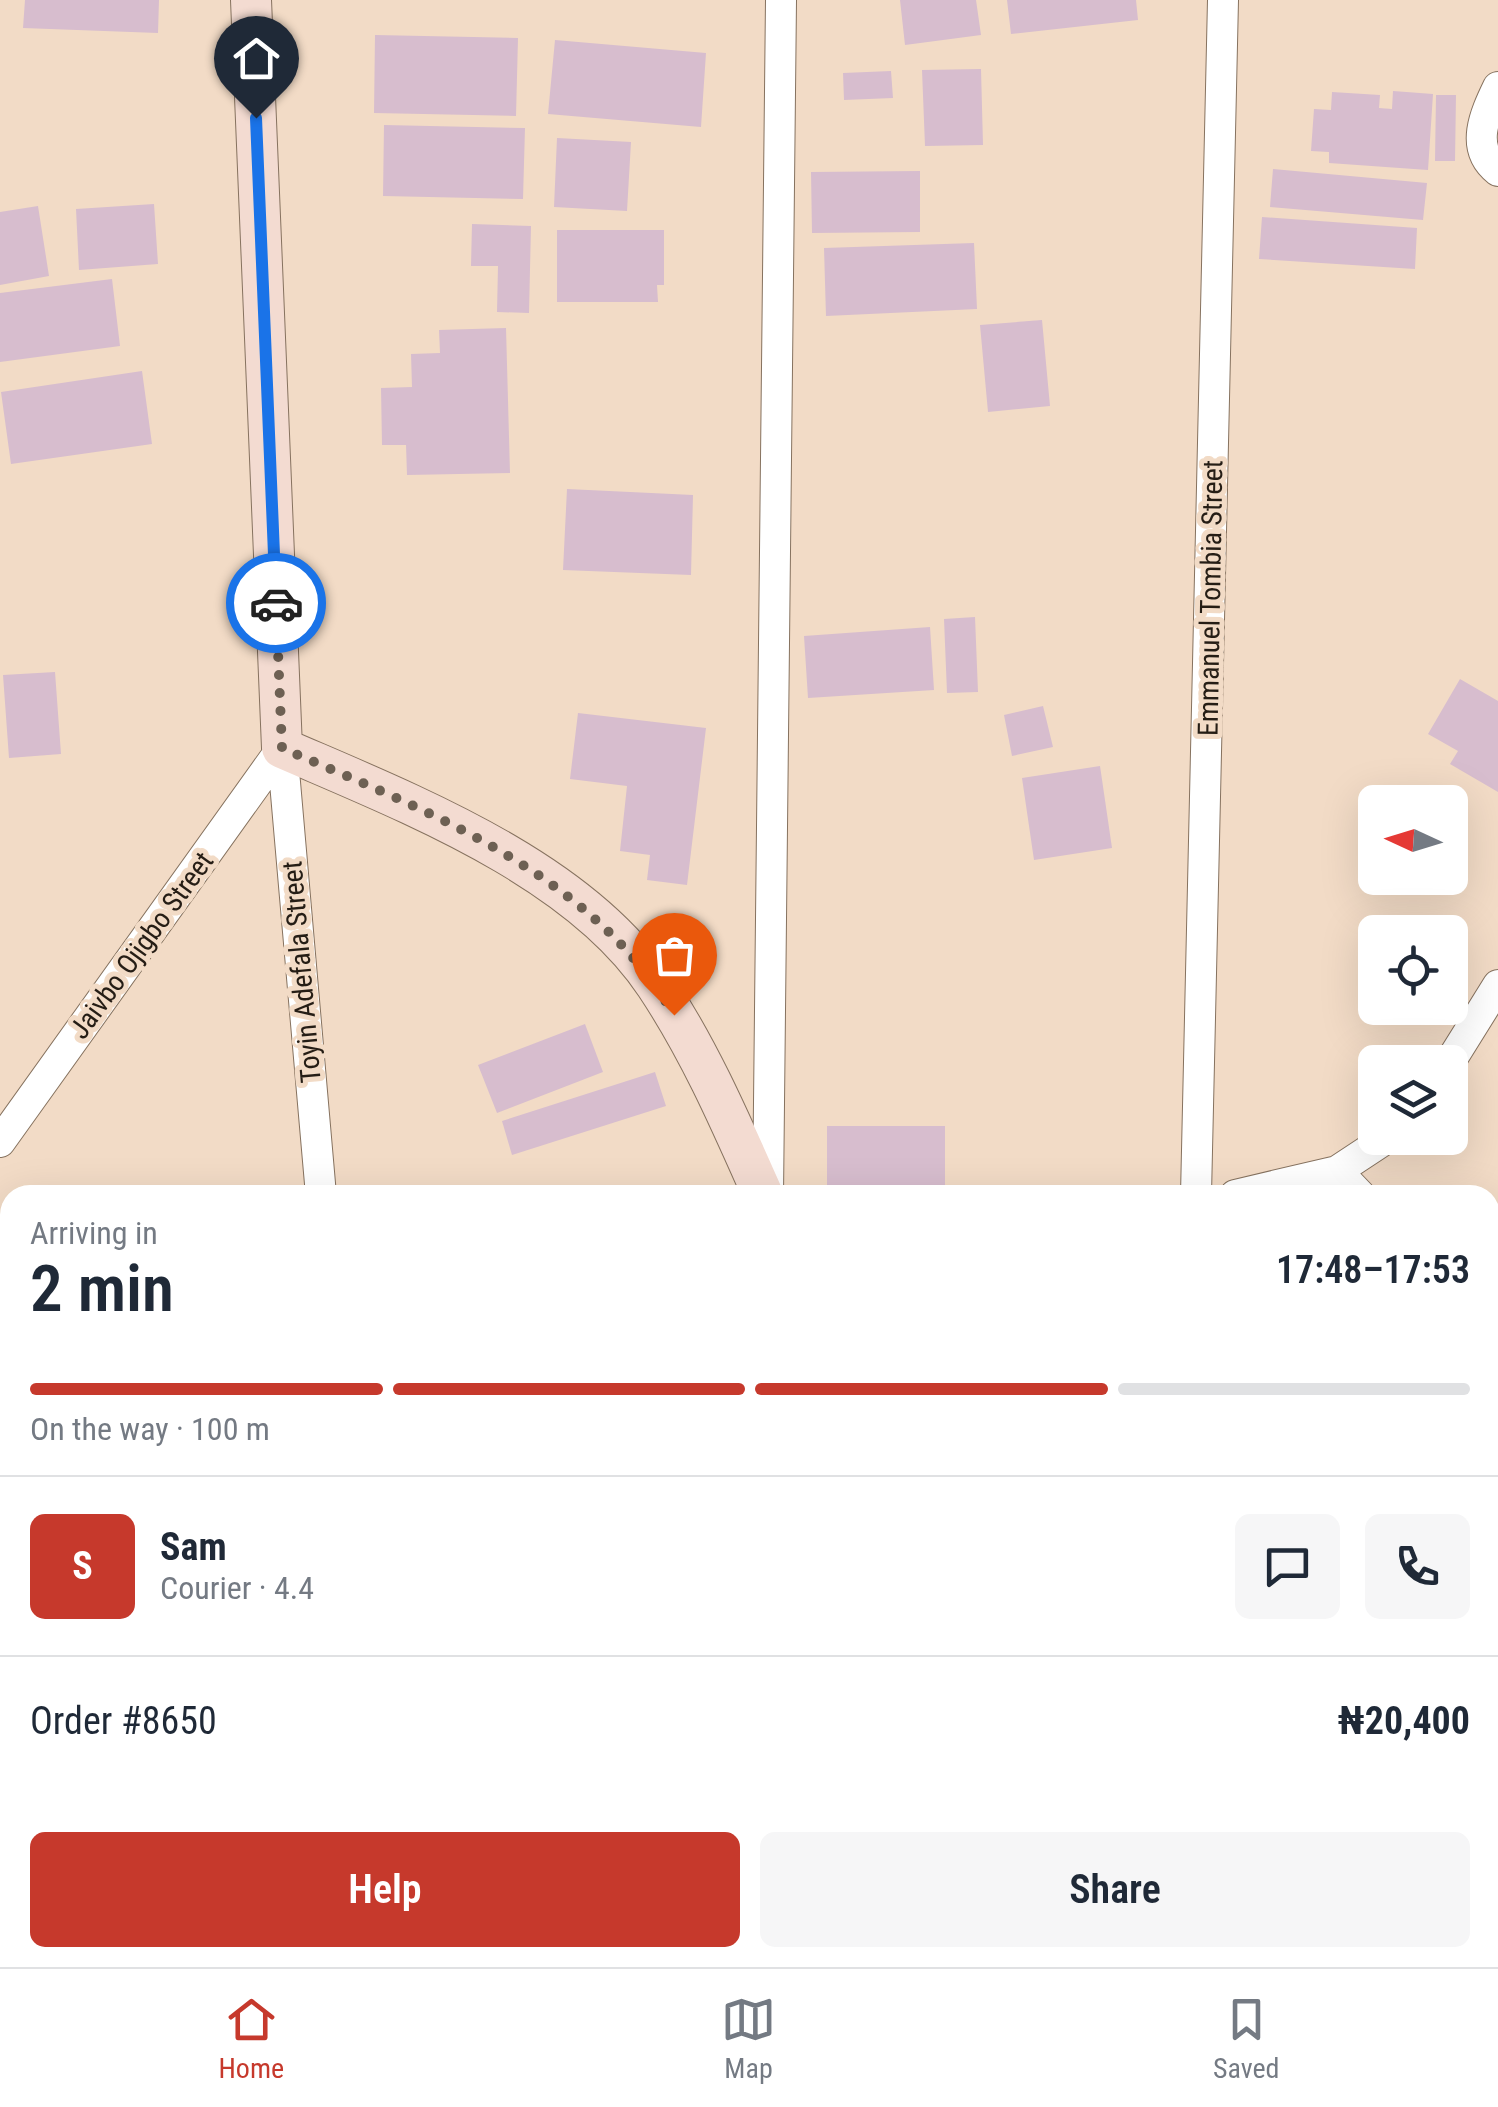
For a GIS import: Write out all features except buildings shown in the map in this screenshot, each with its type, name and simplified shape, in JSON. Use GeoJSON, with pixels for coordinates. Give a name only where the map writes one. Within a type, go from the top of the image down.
{"type":"FeatureCollection","features":[{"type":"Feature","properties":{"kind":"street"},"geometry":{"type":"LineString","coordinates":[[251,0],[282,748],[451,822],[583,905],[654,982],[712,1082],[761,1185]]}},
{"type":"Feature","properties":{"kind":"street"},"geometry":{"type":"LineString","coordinates":[[766,1185],[781,0]]}},
{"type":"Feature","properties":{"kind":"street","name":"Emmanuel Tombia Street"},"geometry":{"type":"LineString","coordinates":[[1196,1185],[1223,0]]}},
{"type":"Feature","properties":{"kind":"street"},"geometry":{"type":"LineString","coordinates":[[1498,87],[1484,116],[1480,138],[1491,166],[1498,171]]}},
{"type":"Feature","properties":{"kind":"street","name":"Jaivbo Ojigbo Street"},"geometry":{"type":"LineString","coordinates":[[0,1142],[282,748]]}},
{"type":"Feature","properties":{"kind":"street","name":"Toyin Adefala Street"},"geometry":{"type":"LineString","coordinates":[[282,748],[320,1185]]}},
{"type":"Feature","properties":{"kind":"street"},"geometry":{"type":"LineString","coordinates":[[1461,1045],[1498,985]]}},
{"type":"Feature","properties":{"kind":"street"},"geometry":{"type":"LineString","coordinates":[[1278,1185],[1338,1171],[1362,1155]]}},
{"type":"Feature","properties":{"kind":"street"},"geometry":{"type":"LineString","coordinates":[[1338,1171],[1351,1185]]}},
{"type":"Feature","properties":{"kind":"way so far"},"geometry":{"type":"LineString","coordinates":[[276,603],[282,748],[451,822],[583,905],[654,982],[674,1015]]}},
{"type":"Feature","properties":{"kind":"route"},"geometry":{"type":"LineString","coordinates":[[256,118],[276,603]]}}]}
